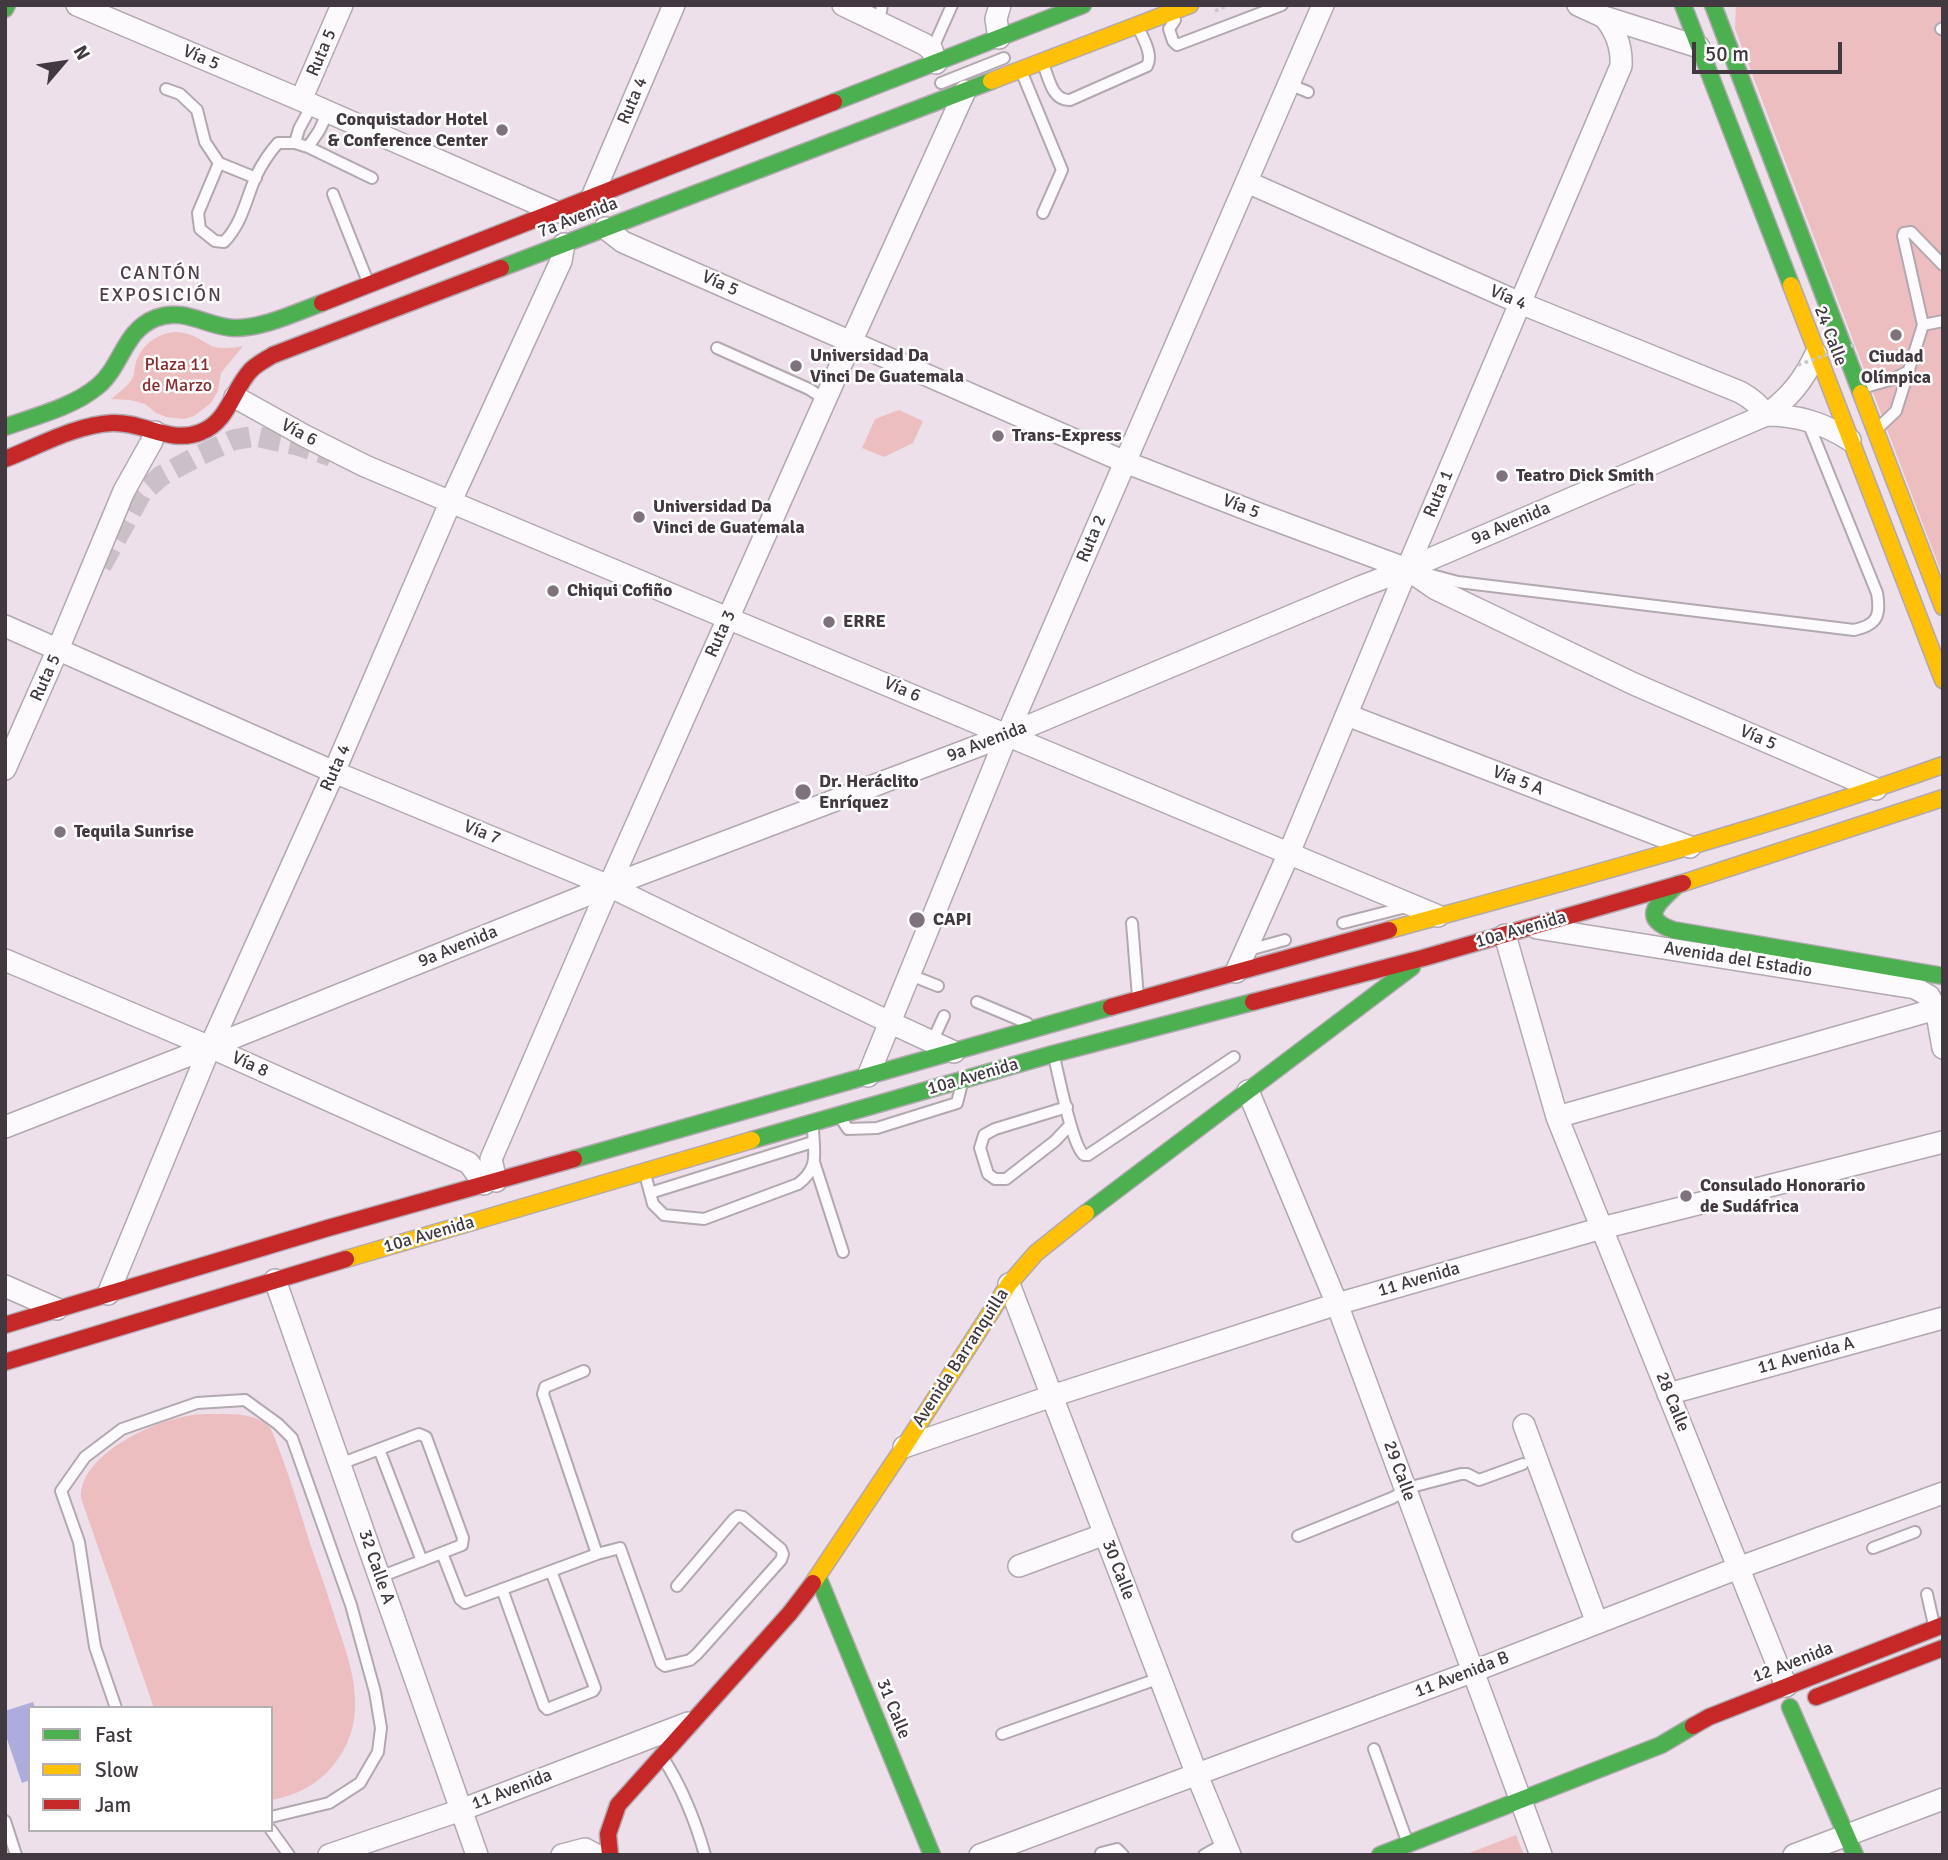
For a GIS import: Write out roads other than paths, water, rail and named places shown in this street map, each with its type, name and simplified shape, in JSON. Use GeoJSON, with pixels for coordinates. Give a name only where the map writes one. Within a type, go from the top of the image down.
{"type":"FeatureCollection","features":[{"type":"Feature","properties":{"kind":"main road","name":"7a Avenida"},"geometry":{"type":"LineString","coordinates":[[5,427],[63,404],[98,386],[111,371],[135,330],[153,319],[177,314],[189,315],[232,328],[281,319],[556,212],[934,56],[999,38],[1083,5]]}},
{"type":"Feature","properties":{"kind":"main road","name":"24 Calle"},"geometry":{"type":"LineString","coordinates":[[1683,5],[1807,359],[1850,440],[1943,680]]}},
{"type":"Feature","properties":{"kind":"main road","name":"24 Calle"},"geometry":{"type":"LineString","coordinates":[[1713,5],[1942,606]]}},
{"type":"Feature","properties":{"kind":"main road"},"geometry":{"type":"LineString","coordinates":[[1727,5],[1729,50]]}},
{"type":"Feature","properties":{"kind":"main road","name":"7a Avenida"},"geometry":{"type":"LineString","coordinates":[[258,363],[291,348],[1186,7]]}},
{"type":"Feature","properties":{"kind":"main road"},"geometry":{"type":"LineString","coordinates":[[5,460],[71,434],[103,425],[125,424],[164,436],[180,437],[201,432],[227,412],[248,373],[258,363]]}},
{"type":"Feature","properties":{"kind":"main road","name":"10a Avenida"},"geometry":{"type":"LineString","coordinates":[[5,1362],[813,1122],[832,1102],[868,1076],[1690,848],[1943,765]]}},
{"type":"Feature","properties":{"kind":"main road","name":"10a Avenida"},"geometry":{"type":"LineString","coordinates":[[5,1325],[328,1228],[490,1183],[832,1102],[963,1080],[1423,958],[1678,884],[1943,798]]}},
{"type":"Feature","properties":{"kind":"main road"},"geometry":{"type":"LineString","coordinates":[[1678,884],[1655,905],[1653,916],[1662,927],[1943,976]]}},
{"type":"Feature","properties":{"kind":"main road","name":"Avenida Barranquilla"},"geometry":{"type":"LineString","coordinates":[[610,1855],[608,1834],[618,1805],[790,1613],[818,1577],[1009,1284],[1036,1253],[1423,958]]}},
{"type":"Feature","properties":{"kind":"main road"},"geometry":{"type":"LineString","coordinates":[[981,1044],[982,1074]]}},
{"type":"Feature","properties":{"kind":"main road"},"geometry":{"type":"LineString","coordinates":[[275,1280],[279,1259],[290,1250],[446,1204],[462,1191]]}},
{"type":"Feature","properties":{"kind":"main road","name":"31 Calle"},"geometry":{"type":"LineString","coordinates":[[818,1577],[932,1855]]}},
{"type":"Feature","properties":{"kind":"main road","name":"12 Avenida"},"geometry":{"type":"LineString","coordinates":[[1785,1702],[1939,1627]]}},
{"type":"Feature","properties":{"kind":"main road","name":"12 Avenida"},"geometry":{"type":"LineString","coordinates":[[1380,1855],[1661,1745],[1709,1717],[1785,1702],[1943,1648]]}},
{"type":"Feature","properties":{"kind":"main road","name":"28 Calle"},"geometry":{"type":"LineString","coordinates":[[1785,1702],[1851,1845]]}},
{"type":"Feature","properties":{"kind":"main road","name":"12 Avenida"},"geometry":{"type":"LineString","coordinates":[[1661,1745],[1705,1736]]}},
{"type":"Feature","properties":{"kind":"street","name":"Vía 5"},"geometry":{"type":"LineString","coordinates":[[78,5],[556,212]]}},
{"type":"Feature","properties":{"kind":"street","name":"Ruta 5"},"geometry":{"type":"LineString","coordinates":[[314,106],[342,5]]}},
{"type":"Feature","properties":{"kind":"street","name":"Ruta 4"},"geometry":{"type":"LineString","coordinates":[[592,197],[674,5]]}},
{"type":"Feature","properties":{"kind":"street"},"geometry":{"type":"LineString","coordinates":[[843,5],[881,14],[934,56]]}},
{"type":"Feature","properties":{"kind":"street"},"geometry":{"type":"LineString","coordinates":[[999,38],[996,19],[1000,5]]}},
{"type":"Feature","properties":{"kind":"street","name":"Ruta 2"},"geometry":{"type":"LineString","coordinates":[[868,1076],[1007,735],[1125,462],[1247,182],[1298,88],[1323,5]]}},
{"type":"Feature","properties":{"kind":"street"},"geometry":{"type":"LineString","coordinates":[[1578,5],[1604,17],[1699,47]]}},
{"type":"Feature","properties":{"kind":"street","name":"Ruta 1"},"geometry":{"type":"LineString","coordinates":[[1236,972],[1289,853],[1621,66],[1617,38],[1604,17]]}},
{"type":"Feature","properties":{"kind":"street","name":"Ruta 3"},"geometry":{"type":"LineString","coordinates":[[490,1183],[491,1159],[609,886],[965,91]]}},
{"type":"Feature","properties":{"kind":"street","name":"Vía 4"},"geometry":{"type":"LineString","coordinates":[[1247,182],[1520,303],[1740,392],[1752,398],[1766,415]]}},
{"type":"Feature","properties":{"kind":"street","name":"Vía 5"},"geometry":{"type":"LineString","coordinates":[[605,228],[623,242],[1125,462],[1407,569],[1436,589],[1634,684],[1876,789]]}},
{"type":"Feature","properties":{"kind":"street","name":"Ruta 4"},"geometry":{"type":"LineString","coordinates":[[108,1294],[210,1047],[334,772],[451,501],[561,261],[564,244]]}},
{"type":"Feature","properties":{"kind":"street","name":"9a Avenida"},"geometry":{"type":"LineString","coordinates":[[5,1127],[609,886],[1007,735],[1407,569],[1766,415],[1796,388],[1808,372],[1807,359]]}},
{"type":"Feature","properties":{"kind":"street","name":"Vía 6"},"geometry":{"type":"LineString","coordinates":[[235,397],[356,463],[1438,916]]}},
{"type":"Feature","properties":{"kind":"street","name":"9a Avenida"},"geometry":{"type":"LineString","coordinates":[[1766,415],[1806,419],[1829,427],[1850,440]]}},
{"type":"Feature","properties":{"kind":"street","name":"Ruta 5"},"geometry":{"type":"LineString","coordinates":[[5,769],[124,491],[155,432]]}},
{"type":"Feature","properties":{"kind":"street","name":"Ruta 5"},"geometry":{"type":"LineString","coordinates":[[85,586],[101,566]]}},
{"type":"Feature","properties":{"kind":"street","name":"Vía 7"},"geometry":{"type":"LineString","coordinates":[[5,626],[334,772],[609,886],[954,1052]]}},
{"type":"Feature","properties":{"kind":"street","name":"Vía 5 A"},"geometry":{"type":"LineString","coordinates":[[1347,715],[1690,848]]}},
{"type":"Feature","properties":{"kind":"street","name":"Avenida del Estadio"},"geometry":{"type":"LineString","coordinates":[[1531,927],[1915,988],[1929,996],[1936,1009]]}},
{"type":"Feature","properties":{"kind":"street","name":"28 Calle"},"geometry":{"type":"LineString","coordinates":[[1505,935],[1557,1117],[1738,1568],[1785,1702]]}},
{"type":"Feature","properties":{"kind":"street","name":"Vía 8"},"geometry":{"type":"LineString","coordinates":[[5,960],[210,1047],[469,1163],[490,1183]]}},
{"type":"Feature","properties":{"kind":"street"},"geometry":{"type":"LineString","coordinates":[[1557,1117],[1936,1009],[1943,1048]]}},
{"type":"Feature","properties":{"kind":"street","name":"29 Calle"},"geometry":{"type":"LineString","coordinates":[[1248,1091],[1336,1304],[1541,1855]]}},
{"type":"Feature","properties":{"kind":"street","name":"11 Avenida"},"geometry":{"type":"LineString","coordinates":[[904,1447],[1336,1304],[1602,1228],[1943,1142]]}},
{"type":"Feature","properties":{"kind":"street","name":"32 Calle A"},"geometry":{"type":"LineString","coordinates":[[275,1280],[477,1855]]}},
{"type":"Feature","properties":{"kind":"street","name":"30 Calle"},"geometry":{"type":"LineString","coordinates":[[1009,1284],[1197,1775],[1228,1849]]}},
{"type":"Feature","properties":{"kind":"street"},"geometry":{"type":"LineString","coordinates":[[5,1286],[57,1308]]}},
{"type":"Feature","properties":{"kind":"street","name":"11 Avenida A"},"geometry":{"type":"LineString","coordinates":[[1668,1394],[1943,1318]]}},
{"type":"Feature","properties":{"kind":"street"},"geometry":{"type":"LineString","coordinates":[[1524,1425],[1597,1623]]}},
{"type":"Feature","properties":{"kind":"street","name":"11 Avenida B"},"geometry":{"type":"LineString","coordinates":[[980,1855],[1943,1493]]}},
{"type":"Feature","properties":{"kind":"street"},"geometry":{"type":"LineString","coordinates":[[1019,1566],[1105,1534]]}},
{"type":"Feature","properties":{"kind":"street","name":"11 Avenida"},"geometry":{"type":"LineString","coordinates":[[329,1855],[461,1810],[694,1721]]}},
{"type":"Feature","properties":{"kind":"street"},"geometry":{"type":"LineString","coordinates":[[1794,1855],[1851,1845],[1943,1799]]}},
{"type":"Feature","properties":{"kind":"street"},"geometry":{"type":"LineString","coordinates":[[562,1855],[585,1849],[596,1855]]}},
{"type":"Feature","properties":{"kind":"lane"},"geometry":{"type":"LineString","coordinates":[[934,56],[952,5]]}},
{"type":"Feature","properties":{"kind":"lane"},"geometry":{"type":"LineString","coordinates":[[1186,7],[1169,29],[1177,45],[1282,5]]}},
{"type":"Feature","properties":{"kind":"lane"},"geometry":{"type":"LineString","coordinates":[[1042,61],[1056,96],[1070,100],[1147,66],[1148,53],[1138,25]]}},
{"type":"Feature","properties":{"kind":"lane"},"geometry":{"type":"LineString","coordinates":[[933,86],[1020,52]]}},
{"type":"Feature","properties":{"kind":"lane"},"geometry":{"type":"LineString","coordinates":[[1020,70],[1062,170],[1043,213]]}},
{"type":"Feature","properties":{"kind":"lane"},"geometry":{"type":"LineString","coordinates":[[166,89],[180,94],[197,110],[205,142],[219,163],[256,178]]}},
{"type":"Feature","properties":{"kind":"lane"},"geometry":{"type":"LineString","coordinates":[[295,143],[299,129],[314,106]]}},
{"type":"Feature","properties":{"kind":"lane"},"geometry":{"type":"LineString","coordinates":[[307,147],[319,131],[314,106]]}},
{"type":"Feature","properties":{"kind":"lane"},"geometry":{"type":"LineString","coordinates":[[219,163],[198,213],[201,229],[215,241],[224,242],[235,232],[256,178],[268,154],[278,143],[295,143],[307,147],[372,178]]}},
{"type":"Feature","properties":{"kind":"lane"},"geometry":{"type":"LineString","coordinates":[[429,283],[495,263],[745,163]]}},
{"type":"Feature","properties":{"kind":"lane"},"geometry":{"type":"LineString","coordinates":[[333,194],[370,284]]}},
{"type":"Feature","properties":{"kind":"lane"},"geometry":{"type":"LineString","coordinates":[[1875,431],[1896,411],[1923,325],[1904,233],[1911,232],[1943,265]]}},
{"type":"Feature","properties":{"kind":"lane"},"geometry":{"type":"LineString","coordinates":[[1923,325],[1943,321]]}},
{"type":"Feature","properties":{"kind":"lane"},"geometry":{"type":"LineString","coordinates":[[242,327],[266,335]]}},
{"type":"Feature","properties":{"kind":"lane"},"geometry":{"type":"LineString","coordinates":[[258,363],[278,340]]}},
{"type":"Feature","properties":{"kind":"lane"},"geometry":{"type":"LineString","coordinates":[[717,348],[809,389],[826,400]]}},
{"type":"Feature","properties":{"kind":"lane"},"geometry":{"type":"LineString","coordinates":[[1859,389],[1909,371]]}},
{"type":"Feature","properties":{"kind":"lane"},"geometry":{"type":"LineString","coordinates":[[90,391],[78,415],[103,425]]}},
{"type":"Feature","properties":{"kind":"lane"},"geometry":{"type":"LineString","coordinates":[[1407,569],[1471,583],[1854,630],[1866,628],[1874,622],[1880,609],[1877,593],[1806,419]]}},
{"type":"Feature","properties":{"kind":"lane"},"geometry":{"type":"LineString","coordinates":[[1343,923],[1413,905]]}},
{"type":"Feature","properties":{"kind":"lane"},"geometry":{"type":"LineString","coordinates":[[1132,923],[1139,1000]]}},
{"type":"Feature","properties":{"kind":"lane"},"geometry":{"type":"LineString","coordinates":[[1245,951],[1285,940]]}},
{"type":"Feature","properties":{"kind":"lane"},"geometry":{"type":"LineString","coordinates":[[908,974],[938,986]]}},
{"type":"Feature","properties":{"kind":"lane"},"geometry":{"type":"LineString","coordinates":[[977,1002],[1039,1028]]}},
{"type":"Feature","properties":{"kind":"lane"},"geometry":{"type":"LineString","coordinates":[[932,1042],[944,1016]]}},
{"type":"Feature","properties":{"kind":"lane"},"geometry":{"type":"LineString","coordinates":[[1053,1054],[1070,1125],[1079,1151],[1084,1155],[1088,1155],[1234,1057]]}},
{"type":"Feature","properties":{"kind":"lane"},"geometry":{"type":"LineString","coordinates":[[832,1102],[848,1129],[877,1128],[957,1103],[963,1080]]}},
{"type":"Feature","properties":{"kind":"lane"},"geometry":{"type":"LineString","coordinates":[[1067,1107],[995,1129],[984,1135],[980,1148],[988,1174],[995,1179],[1006,1179],[1055,1142],[1070,1125]]}},
{"type":"Feature","properties":{"kind":"lane"},"geometry":{"type":"LineString","coordinates":[[813,1122],[814,1162],[843,1252]]}},
{"type":"Feature","properties":{"kind":"lane"},"geometry":{"type":"LineString","coordinates":[[650,1193],[813,1142]]}},
{"type":"Feature","properties":{"kind":"lane"},"geometry":{"type":"LineString","coordinates":[[644,1172],[653,1204],[664,1215],[704,1219],[798,1184],[809,1176],[814,1162]]}},
{"type":"Feature","properties":{"kind":"lane"},"geometry":{"type":"LineString","coordinates":[[584,1371],[545,1387],[542,1394],[597,1554]]}},
{"type":"Feature","properties":{"kind":"lane"},"geometry":{"type":"LineString","coordinates":[[115,1706],[95,1647],[79,1542],[61,1491],[85,1457],[122,1429],[197,1403],[245,1400],[292,1438],[351,1605],[376,1692],[381,1728],[377,1752],[360,1783],[329,1804],[273,1817]]}},
{"type":"Feature","properties":{"kind":"lane"},"geometry":{"type":"LineString","coordinates":[[340,1464],[419,1434],[426,1437],[463,1538],[462,1545],[380,1577]]}},
{"type":"Feature","properties":{"kind":"lane"},"geometry":{"type":"LineString","coordinates":[[379,1449],[422,1561]]}},
{"type":"Feature","properties":{"kind":"lane"},"geometry":{"type":"LineString","coordinates":[[1298,1536],[1415,1486],[1461,1474],[1479,1480],[1523,1464]]}},
{"type":"Feature","properties":{"kind":"lane"},"geometry":{"type":"LineString","coordinates":[[442,1553],[460,1599],[465,1603],[620,1548],[661,1663],[665,1666],[690,1660],[697,1654],[783,1554],[781,1549],[743,1517],[738,1516],[677,1586]]}},
{"type":"Feature","properties":{"kind":"lane"},"geometry":{"type":"LineString","coordinates":[[1873,1548],[1915,1532]]}},
{"type":"Feature","properties":{"kind":"lane"},"geometry":{"type":"LineString","coordinates":[[502,1589],[547,1709],[595,1688],[551,1571]]}},
{"type":"Feature","properties":{"kind":"lane"},"geometry":{"type":"LineString","coordinates":[[1927,1594],[1939,1627]]}},
{"type":"Feature","properties":{"kind":"lane"},"geometry":{"type":"LineString","coordinates":[[1002,1734],[1160,1678]]}},
{"type":"Feature","properties":{"kind":"lane"},"geometry":{"type":"LineString","coordinates":[[1374,1749],[1408,1844]]}},
{"type":"Feature","properties":{"kind":"lane"},"geometry":{"type":"LineString","coordinates":[[662,1756],[673,1774],[705,1855]]}},
{"type":"Feature","properties":{"kind":"lane"},"geometry":{"type":"LineString","coordinates":[[5,1821],[16,1855]]}},
{"type":"Feature","properties":{"kind":"lane"},"geometry":{"type":"LineString","coordinates":[[272,1832],[289,1855]]}},
{"type":"Feature","properties":{"kind":"lane"},"geometry":{"type":"LineString","coordinates":[[1101,1853],[1117,1849],[1123,1855]]}},
{"type":"Feature","properties":{"kind":"lane"},"geometry":{"type":"LineString","coordinates":[[1204,1855],[1228,1849]]}},
{"type":"Feature","properties":{"kind":"water"},"geometry":{"type":"Polygon","coordinates":[[[33,1702],[34,1706],[28,1706],[28,1781],[22,1783],[5,1733],[5,1711],[33,1702]]]}},
{"type":"Feature","properties":{"kind":"tunnel"},"geometry":{"type":"LineString","coordinates":[[101,566],[141,494],[161,476],[200,455],[233,440],[255,436],[331,456]]}},
{"type":"Feature","properties":{"kind":"place","name":"Conquistador Hotel & Conference Center"},"geometry":{"type":"Point","coordinates":[502,130]}},
{"type":"Feature","properties":{"kind":"place","name":"Ciudad Olímpica"},"geometry":{"type":"Point","coordinates":[1896,335]}},
{"type":"Feature","properties":{"kind":"place","name":"Universidad Da Vinci De Guatemala"},"geometry":{"type":"Point","coordinates":[796,366]}},
{"type":"Feature","properties":{"kind":"place","name":"Trans-Express"},"geometry":{"type":"Point","coordinates":[998,436]}},
{"type":"Feature","properties":{"kind":"place","name":"Teatro Dick Smith"},"geometry":{"type":"Point","coordinates":[1502,476]}},
{"type":"Feature","properties":{"kind":"place","name":"Universidad Da Vinci de Guatemala"},"geometry":{"type":"Point","coordinates":[639,517]}},
{"type":"Feature","properties":{"kind":"place","name":"Chiqui Cofiño"},"geometry":{"type":"Point","coordinates":[553,591]}},
{"type":"Feature","properties":{"kind":"place","name":"ERRE"},"geometry":{"type":"Point","coordinates":[829,622]}},
{"type":"Feature","properties":{"kind":"place","name":"Dr. Heráclito Enríquez"},"geometry":{"type":"Point","coordinates":[803,792]}},
{"type":"Feature","properties":{"kind":"place","name":"Tequila Sunrise"},"geometry":{"type":"Point","coordinates":[60,832]}},
{"type":"Feature","properties":{"kind":"place","name":"CAPI"},"geometry":{"type":"Point","coordinates":[917,920]}},
{"type":"Feature","properties":{"kind":"place","name":"Consulado Honorario de Sudáfrica"},"geometry":{"type":"Point","coordinates":[1686,1196]}},
{"type":"Feature","properties":{"kind":"district","name":"CANTÓN EXPOSICIÓN"},"geometry":{"type":"Point","coordinates":[161,285]}},
{"type":"Feature","properties":{"kind":"park label","name":"Plaza 11 de Marzo"},"geometry":{"type":"Point","coordinates":[177,375]}}]}
